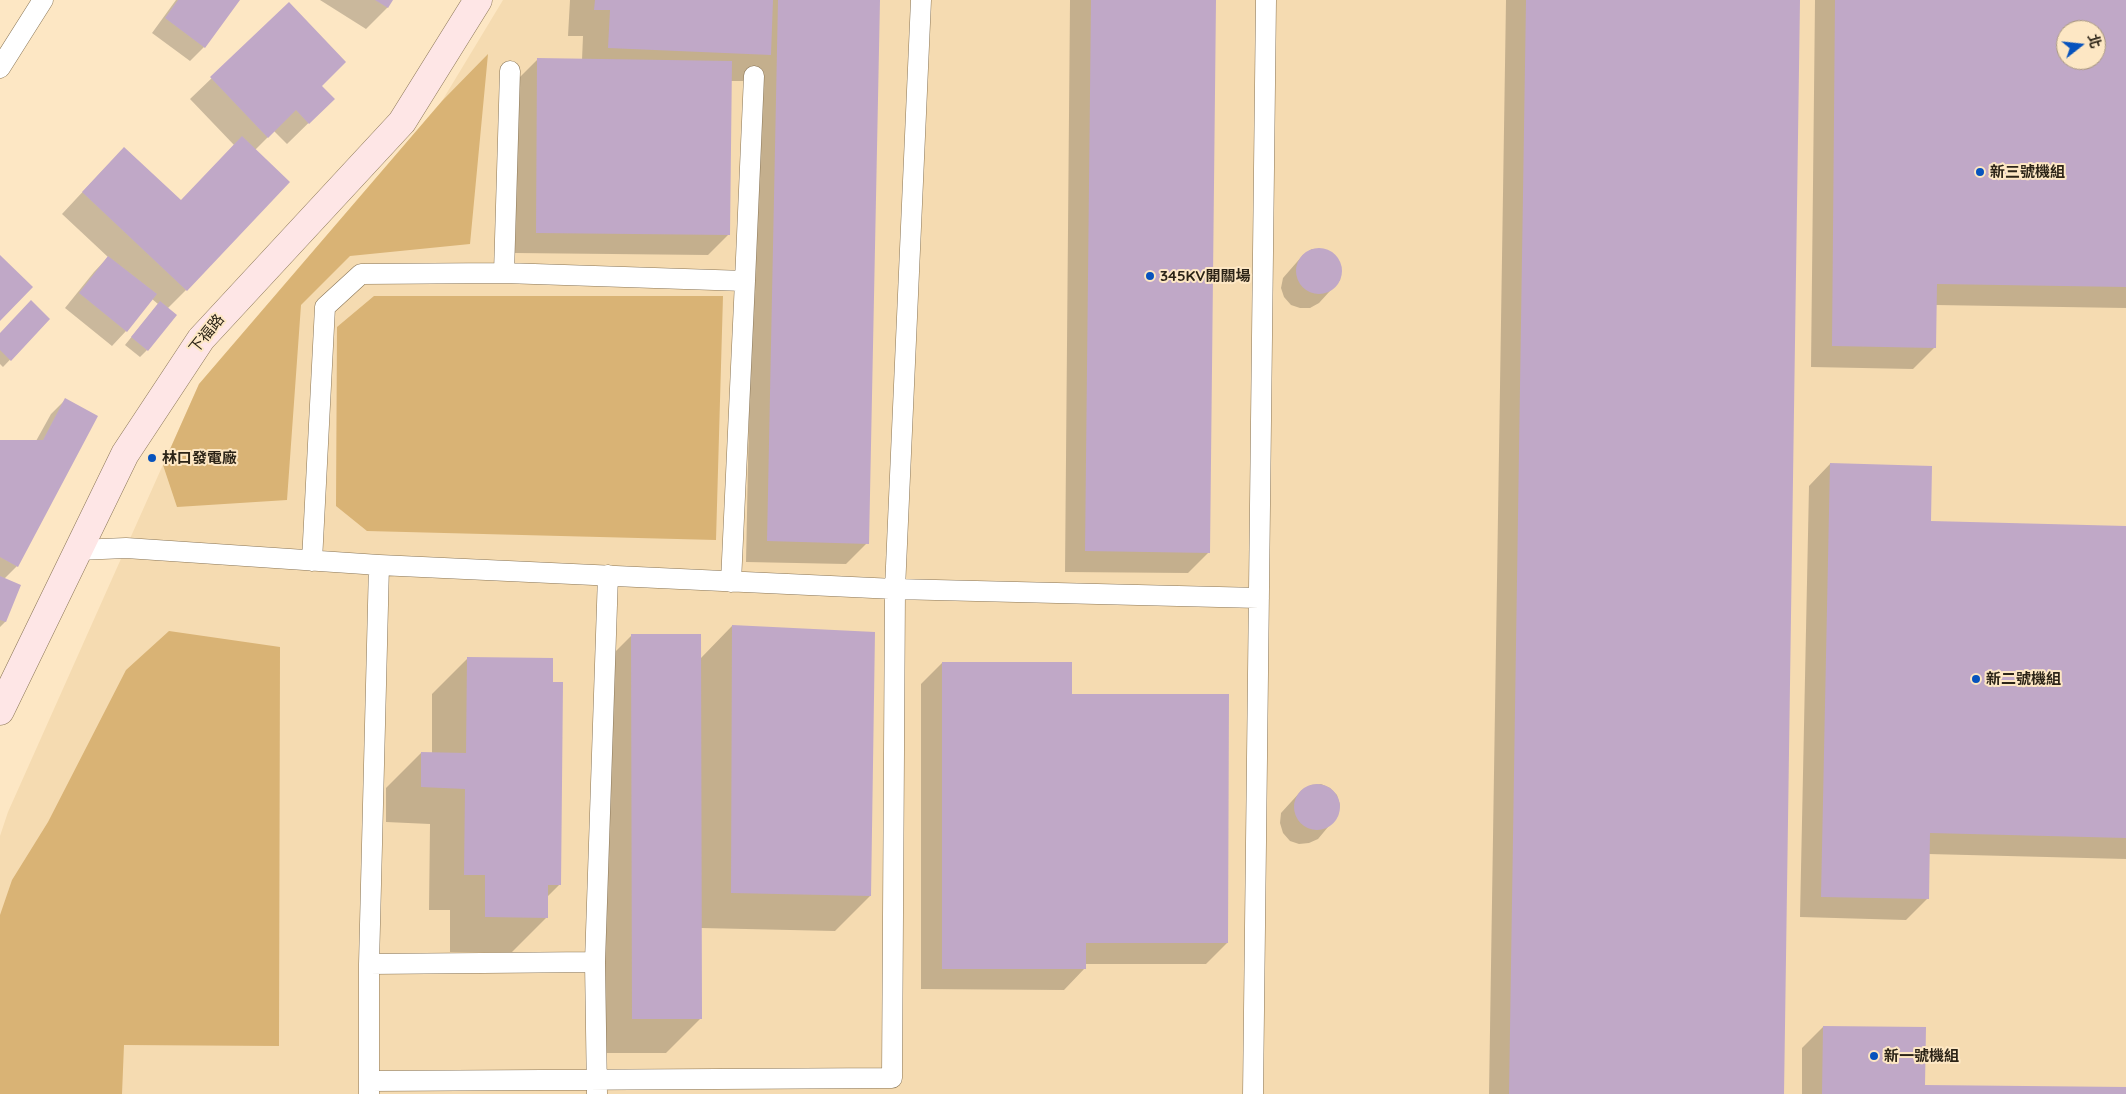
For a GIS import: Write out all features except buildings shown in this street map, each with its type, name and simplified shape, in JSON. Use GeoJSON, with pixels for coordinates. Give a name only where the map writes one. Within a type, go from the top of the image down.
{"type":"FeatureCollection","features":[{"type":"Feature","properties":{"kind":"main road","name":"下福路"},"geometry":{"type":"LineString","coordinates":[[0,712],[125,454],[201,338],[402,122],[478,0]]}},
{"type":"Feature","properties":{"kind":"lane"},"geometry":{"type":"LineString","coordinates":[[0,68],[43,0]]}},
{"type":"Feature","properties":{"kind":"lane"},"geometry":{"type":"LineString","coordinates":[[378,565],[369,964],[369,1088],[597,1086],[892,1078],[895,590],[921,0]]}},
{"type":"Feature","properties":{"kind":"lane"},"geometry":{"type":"LineString","coordinates":[[1253,1094],[1266,0]]}},
{"type":"Feature","properties":{"kind":"lane"},"geometry":{"type":"LineString","coordinates":[[504,273],[510,71]]}},
{"type":"Feature","properties":{"kind":"lane"},"geometry":{"type":"LineString","coordinates":[[731,582],[754,76]]}},
{"type":"Feature","properties":{"kind":"lane"},"geometry":{"type":"LineString","coordinates":[[312,561],[324,307],[361,274],[504,273],[744,281]]}},
{"type":"Feature","properties":{"kind":"lane"},"geometry":{"type":"LineString","coordinates":[[78,550],[126,548],[378,565],[895,590],[1259,598]]}},
{"type":"Feature","properties":{"kind":"lane"},"geometry":{"type":"LineString","coordinates":[[597,1086],[595,962],[608,576]]}},
{"type":"Feature","properties":{"kind":"lane"},"geometry":{"type":"LineString","coordinates":[[369,964],[595,962]]}},
{"type":"Feature","properties":{"kind":"shaded area"},"geometry":{"type":"Polygon","coordinates":[[[503,0],[2126,0],[2126,1094],[0,1094],[0,836],[8,812],[199,384],[442,101],[503,0]]]}},
{"type":"Feature","properties":{"kind":"shaded area"},"geometry":{"type":"Polygon","coordinates":[[[488,54],[470,244],[350,256],[301,305],[287,500],[177,507],[163,465],[199,384],[442,101],[488,54]]]}},
{"type":"Feature","properties":{"kind":"shaded area"},"geometry":{"type":"Polygon","coordinates":[[[374,296],[723,296],[716,540],[367,531],[336,506],[337,327],[374,296]]]}},
{"type":"Feature","properties":{"kind":"shaded area"},"geometry":{"type":"Polygon","coordinates":[[[169,631],[280,647],[279,1046],[124,1045],[122,1094],[0,1094],[0,915],[12,880],[48,822],[126,670],[169,631]]]}},
{"type":"Feature","properties":{"kind":"place","name":"新三號機組"},"geometry":{"type":"Point","coordinates":[1980,172]}},
{"type":"Feature","properties":{"kind":"place","name":"345KV開關場"},"geometry":{"type":"Point","coordinates":[1150,276]}},
{"type":"Feature","properties":{"kind":"place","name":"林口發電廠"},"geometry":{"type":"Point","coordinates":[152,458]}},
{"type":"Feature","properties":{"kind":"place","name":"新二號機組"},"geometry":{"type":"Point","coordinates":[1976,679]}},
{"type":"Feature","properties":{"kind":"place","name":"新一號機組"},"geometry":{"type":"Point","coordinates":[1874,1056]}}]}
